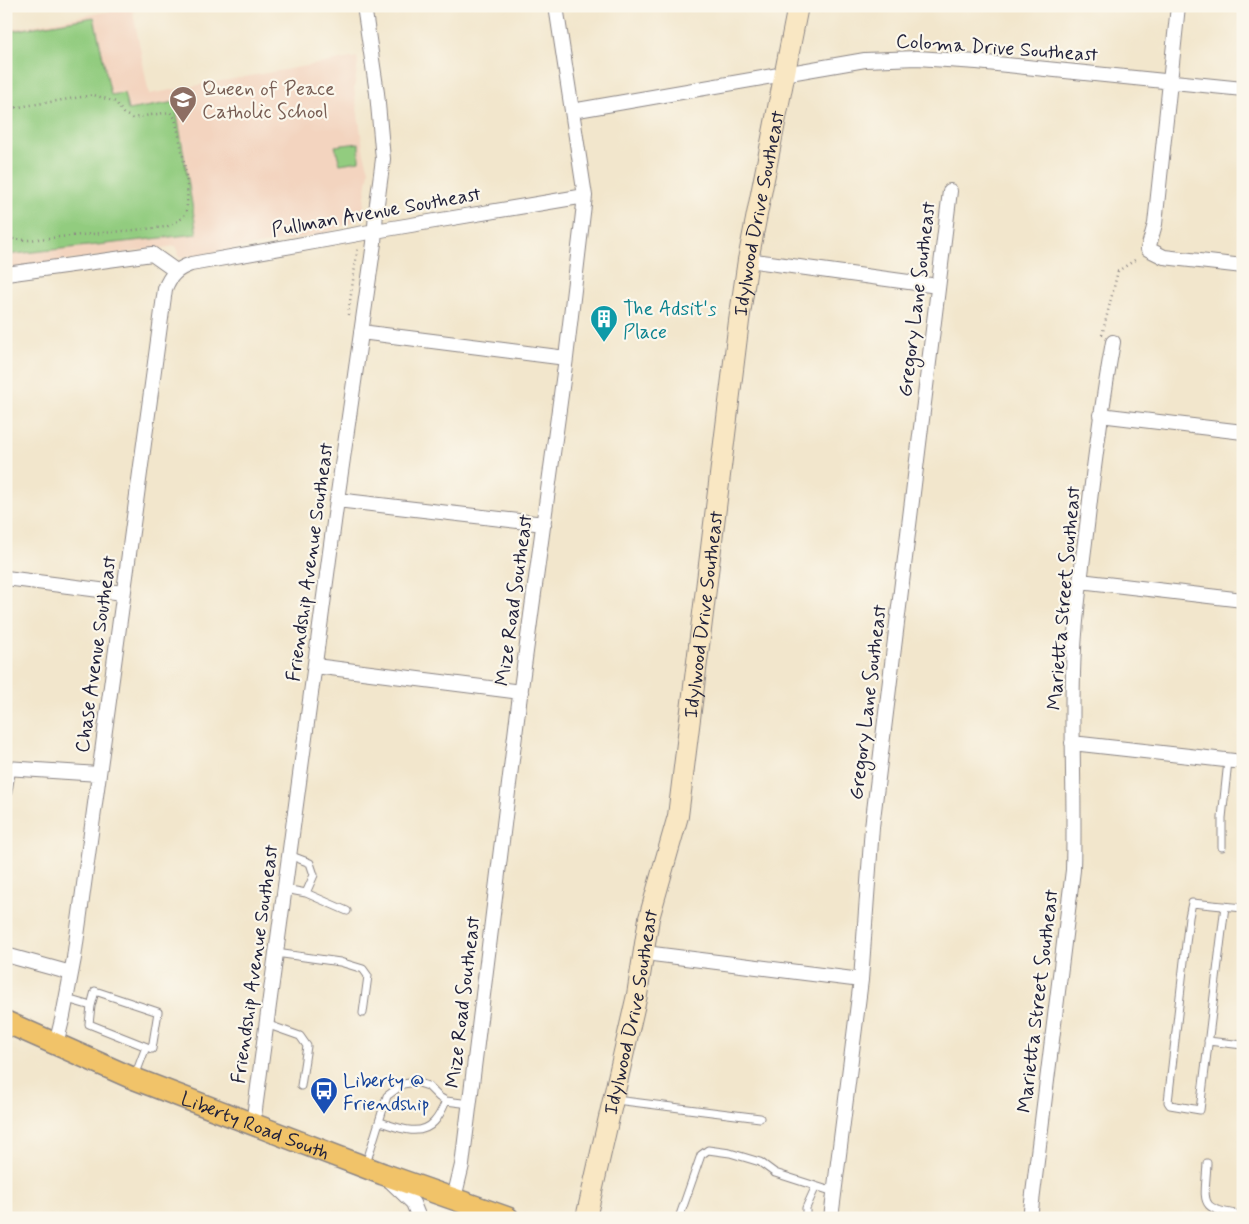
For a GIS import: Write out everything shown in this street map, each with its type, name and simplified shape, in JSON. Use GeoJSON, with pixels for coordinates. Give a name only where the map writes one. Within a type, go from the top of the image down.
{"type":"FeatureCollection","features":[{"type":"Feature","properties":{"kind":"main road","name":"Liberty Road South"},"geometry":{"type":"LineString","coordinates":[[6,1022],[134,1078],[374,1170],[508,1218]]}},
{"type":"Feature","properties":{"kind":"street","name":"Friendship Avenue Southeast"},"geometry":{"type":"LineString","coordinates":[[253,1124],[375,231],[383,159],[377,93],[364,6]]}},
{"type":"Feature","properties":{"kind":"street","name":"Mize Road Southeast"},"geometry":{"type":"LineString","coordinates":[[454,1198],[462,1165],[470,1104],[521,692],[566,358],[585,196],[556,6]]}},
{"type":"Feature","properties":{"kind":"street","name":"Idylwood Drive Southeast"},"geometry":{"type":"LineString","coordinates":[[586,1218],[645,953],[649,918],[670,851],[678,816],[725,424],[748,260],[798,6]]}},
{"type":"Feature","properties":{"kind":"street"},"geometry":{"type":"LineString","coordinates":[[1178,6],[1155,224],[1148,249],[1164,257],[1243,266]]}},
{"type":"Feature","properties":{"kind":"street","name":"Coloma Drive Southeast"},"geometry":{"type":"LineString","coordinates":[[572,111],[865,60],[917,58],[977,62],[1243,89]]}},
{"type":"Feature","properties":{"kind":"street","name":"Gregory Lane Southeast"},"geometry":{"type":"LineString","coordinates":[[831,1218],[862,980],[872,827],[950,191]]}},
{"type":"Feature","properties":{"kind":"street","name":"Pullman Avenue Southeast"},"geometry":{"type":"LineString","coordinates":[[176,271],[191,264],[585,196]]}},
{"type":"Feature","properties":{"kind":"street"},"geometry":{"type":"LineString","coordinates":[[6,274],[152,254],[176,271]]}},
{"type":"Feature","properties":{"kind":"street"},"geometry":{"type":"LineString","coordinates":[[748,260],[938,286]]}},
{"type":"Feature","properties":{"kind":"street","name":"Chase Avenue Southeast"},"geometry":{"type":"LineString","coordinates":[[56,1044],[71,973],[165,289],[169,279],[176,271]]}},
{"type":"Feature","properties":{"kind":"street"},"geometry":{"type":"LineString","coordinates":[[360,332],[566,358]]}},
{"type":"Feature","properties":{"kind":"street","name":"Marietta Street Southeast"},"geometry":{"type":"LineString","coordinates":[[1030,1218],[1073,870],[1075,818],[1072,743],[1073,672],[1080,581],[1100,415],[1113,342]]}},
{"type":"Feature","properties":{"kind":"street"},"geometry":{"type":"LineString","coordinates":[[1100,415],[1243,432]]}},
{"type":"Feature","properties":{"kind":"street"},"geometry":{"type":"LineString","coordinates":[[337,500],[544,524]]}},
{"type":"Feature","properties":{"kind":"street"},"geometry":{"type":"LineString","coordinates":[[6,578],[123,593]]}},
{"type":"Feature","properties":{"kind":"street"},"geometry":{"type":"LineString","coordinates":[[1080,581],[1243,600]]}},
{"type":"Feature","properties":{"kind":"street"},"geometry":{"type":"LineString","coordinates":[[315,666],[521,692]]}},
{"type":"Feature","properties":{"kind":"street"},"geometry":{"type":"LineString","coordinates":[[1072,743],[1231,761]]}},
{"type":"Feature","properties":{"kind":"street"},"geometry":{"type":"LineString","coordinates":[[9,768],[99,774]]}},
{"type":"Feature","properties":{"kind":"street"},"geometry":{"type":"LineString","coordinates":[[645,953],[862,980]]}},
{"type":"Feature","properties":{"kind":"street"},"geometry":{"type":"LineString","coordinates":[[6,955],[71,973]]}},
{"type":"Feature","properties":{"kind":"street"},"geometry":{"type":"LineString","coordinates":[[374,1170],[413,1203],[419,1218]]}},
{"type":"Feature","properties":{"kind":"lane"},"geometry":{"type":"LineString","coordinates":[[1222,847],[1221,826],[1231,761]]}},
{"type":"Feature","properties":{"kind":"lane"},"geometry":{"type":"LineString","coordinates":[[6,803],[9,768]]}},
{"type":"Feature","properties":{"kind":"lane"},"geometry":{"type":"LineString","coordinates":[[289,855],[310,863],[314,875],[306,893]]}},
{"type":"Feature","properties":{"kind":"lane"},"geometry":{"type":"LineString","coordinates":[[285,890],[306,893],[346,912]]}},
{"type":"Feature","properties":{"kind":"lane"},"geometry":{"type":"LineString","coordinates":[[1225,906],[1200,1110],[1170,1106],[1168,1102],[1192,903],[1225,906],[1243,908]]}},
{"type":"Feature","properties":{"kind":"lane"},"geometry":{"type":"LineString","coordinates":[[276,953],[340,962],[363,969],[368,976],[363,1013]]}},
{"type":"Feature","properties":{"kind":"lane"},"geometry":{"type":"LineString","coordinates":[[95,991],[158,1012],[152,1049],[89,1024],[91,1006],[95,991]]}},
{"type":"Feature","properties":{"kind":"lane"},"geometry":{"type":"LineString","coordinates":[[67,999],[91,1006]]}},
{"type":"Feature","properties":{"kind":"lane"},"geometry":{"type":"LineString","coordinates":[[266,1024],[300,1036],[307,1046],[301,1086]]}},
{"type":"Feature","properties":{"kind":"lane"},"geometry":{"type":"LineString","coordinates":[[1208,1041],[1243,1045]]}},
{"type":"Feature","properties":{"kind":"lane"},"geometry":{"type":"LineString","coordinates":[[134,1078],[146,1047]]}},
{"type":"Feature","properties":{"kind":"lane"},"geometry":{"type":"LineString","coordinates":[[374,1170],[380,1122],[388,1096],[403,1084],[416,1082],[428,1086],[446,1101],[470,1104]]}},
{"type":"Feature","properties":{"kind":"lane"},"geometry":{"type":"LineString","coordinates":[[613,1100],[760,1118]]}},
{"type":"Feature","properties":{"kind":"lane"},"geometry":{"type":"LineString","coordinates":[[380,1122],[412,1131],[421,1129],[433,1124],[446,1101]]}},
{"type":"Feature","properties":{"kind":"lane"},"geometry":{"type":"LineString","coordinates":[[679,1218],[701,1155],[708,1150],[730,1153],[760,1162],[775,1173],[834,1192]]}},
{"type":"Feature","properties":{"kind":"lane"},"geometry":{"type":"LineString","coordinates":[[1207,1163],[1205,1195],[1208,1205],[1213,1210],[1243,1215]]}},
{"type":"Feature","properties":{"kind":"lane"},"geometry":{"type":"LineString","coordinates":[[806,1218],[806,1208],[816,1186]]}},
{"type":"Feature","properties":{"kind":"path"},"geometry":{"type":"LineString","coordinates":[[6,109],[94,95],[116,102],[123,113],[132,118],[170,112],[175,118],[188,194],[187,208],[183,216],[176,223],[166,227],[28,240],[14,239],[6,235]]}},
{"type":"Feature","properties":{"kind":"path"},"geometry":{"type":"LineString","coordinates":[[1113,342],[1102,336],[1102,333],[1118,271],[1133,262],[1148,249]]}},
{"type":"Feature","properties":{"kind":"shaded area","name":"Queen of Peace Catholic School"},"geometry":{"type":"Polygon","coordinates":[[[132,7],[149,94],[357,57],[358,63],[354,88],[364,154],[369,170],[363,210],[356,217],[355,221],[320,235],[179,258],[176,246],[6,269],[6,30],[132,7]]]}},
{"type":"Feature","properties":{"kind":"green space"},"geometry":{"type":"Polygon","coordinates":[[[94,17],[111,95],[124,93],[128,110],[175,102],[197,234],[6,255],[6,32],[94,17]]]}},
{"type":"Feature","properties":{"kind":"green space"},"geometry":{"type":"Polygon","coordinates":[[[359,143],[359,161],[340,164],[335,146],[359,143]]]}},
{"type":"Feature","properties":{"kind":"place","name":"Queen of Peace Catholic School"},"geometry":{"type":"Point","coordinates":[183,124]}},
{"type":"Feature","properties":{"kind":"place","name":"The Adsit's Place"},"geometry":{"type":"Point","coordinates":[604,343]}},
{"type":"Feature","properties":{"kind":"place","name":"Liberty @ Friendship"},"geometry":{"type":"Point","coordinates":[324,1115]}}]}
